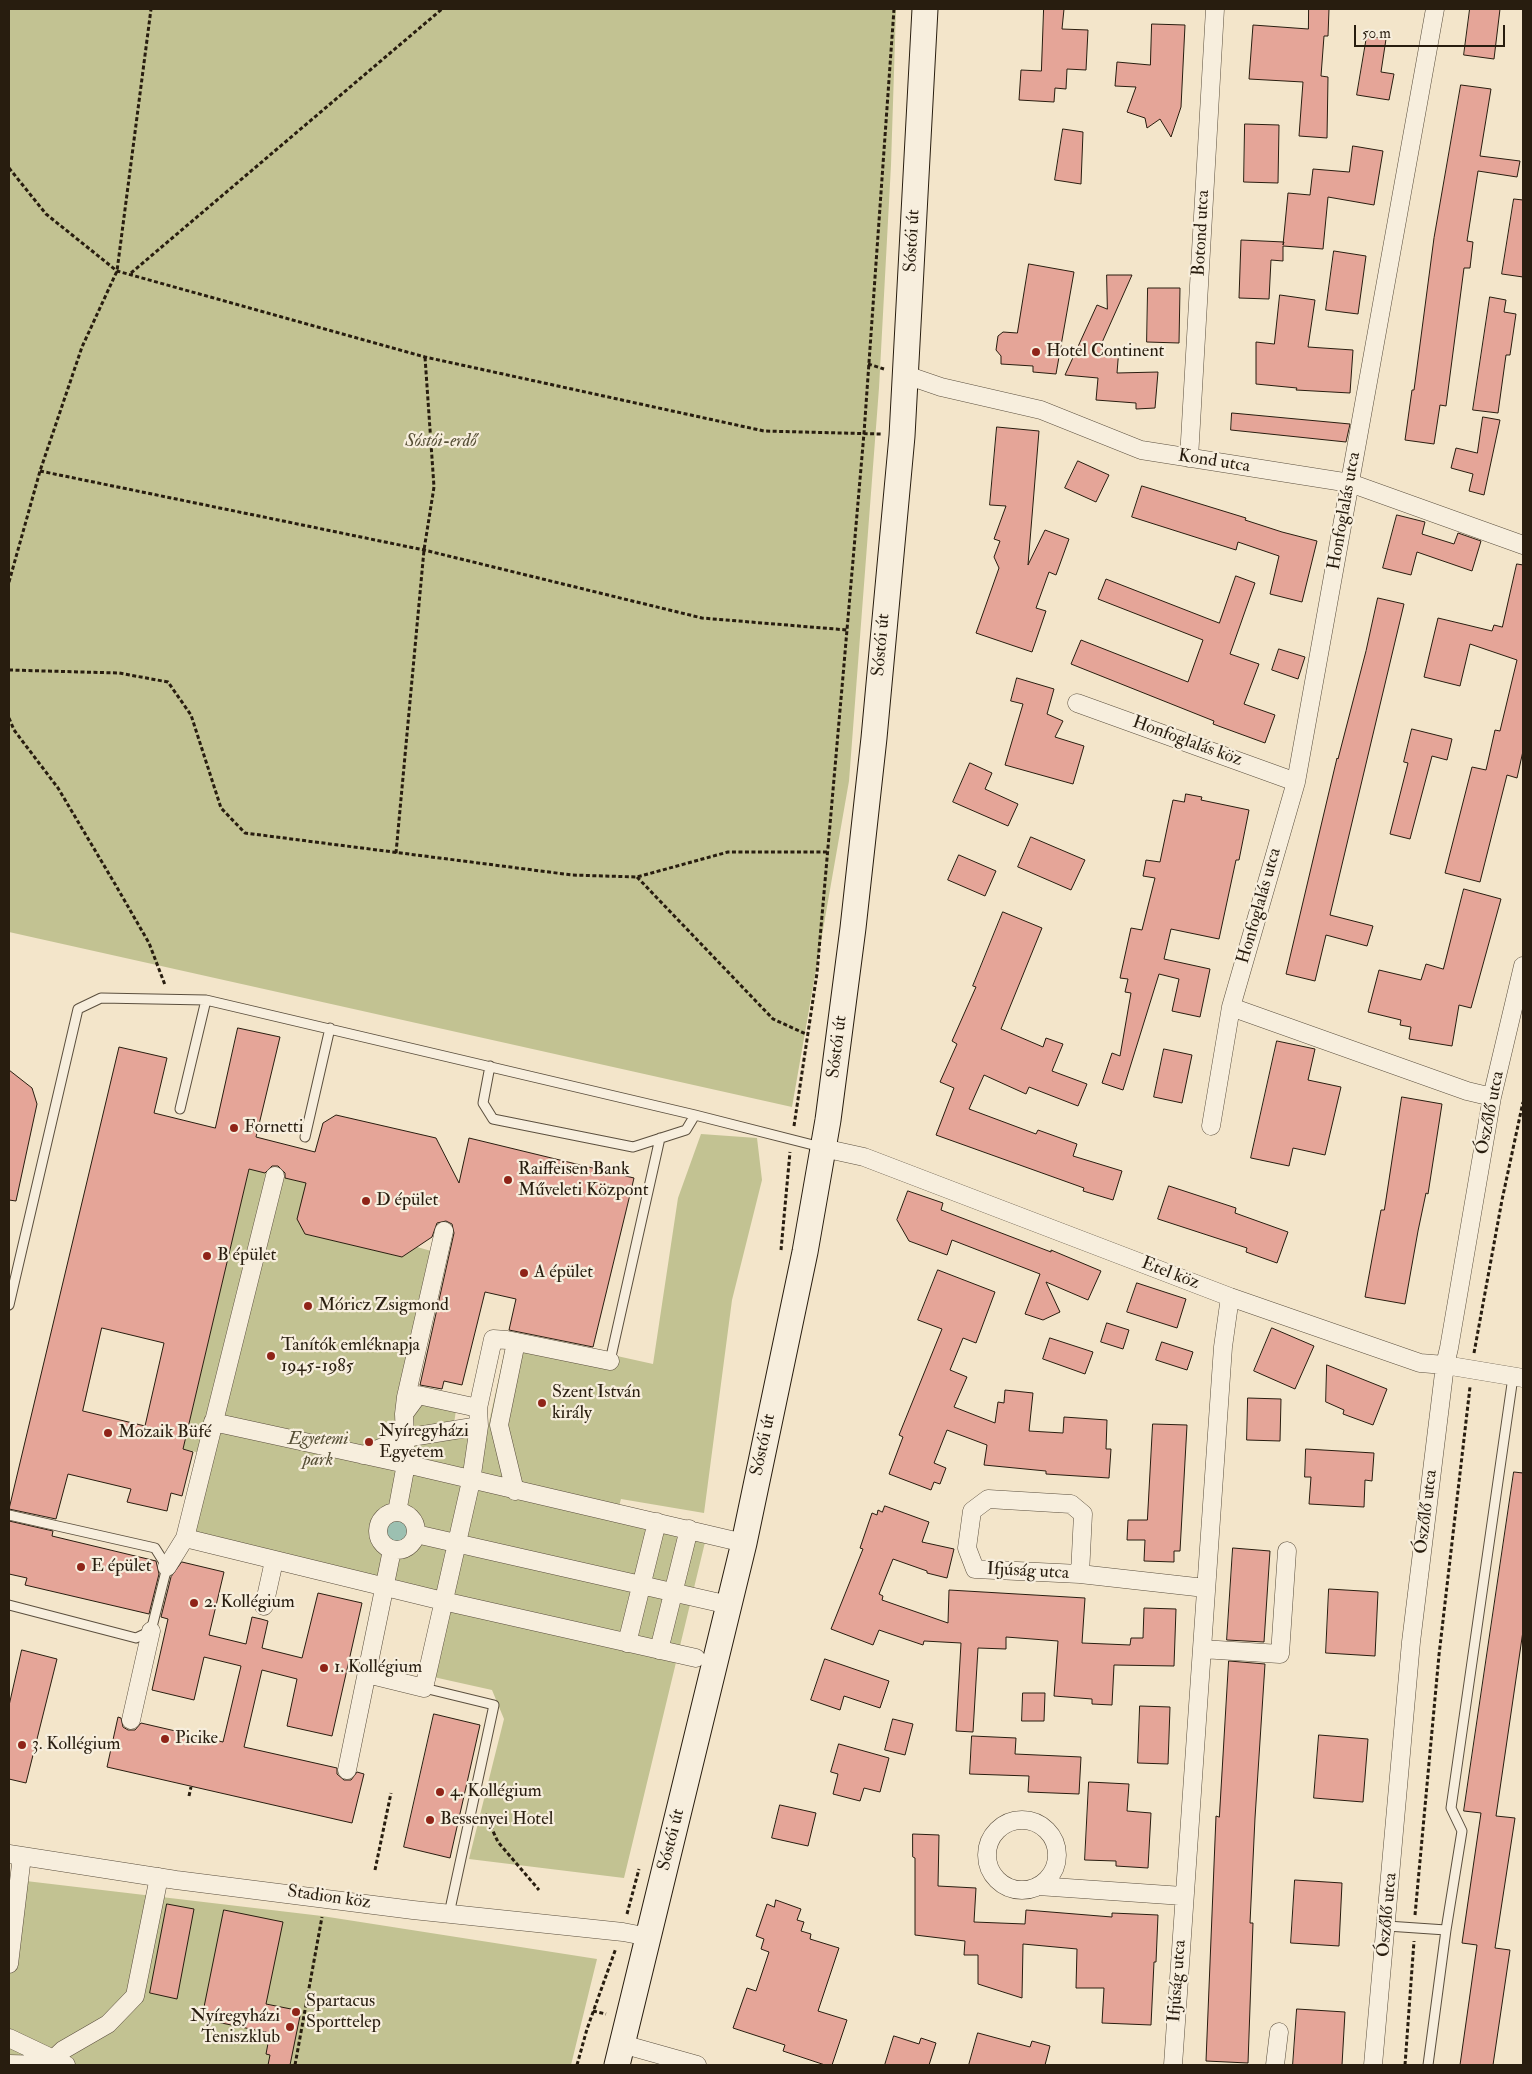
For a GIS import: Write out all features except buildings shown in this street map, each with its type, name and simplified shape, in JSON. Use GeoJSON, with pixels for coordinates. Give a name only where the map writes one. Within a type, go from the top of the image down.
{"type":"FeatureCollection","features":[{"type":"Feature","properties":{"kind":"main road","name":"Sóstói út"},"geometry":{"type":"LineString","coordinates":[[619,2054],[649,1938],[744,1543],[805,1252],[823,1148],[853,928],[875,728],[902,436],[925,9]]}},
{"type":"Feature","properties":{"kind":"street","name":"Botond utca"},"geometry":{"type":"LineString","coordinates":[[1189,458],[1215,9]]}},
{"type":"Feature","properties":{"kind":"street","name":"Honfoglalás utca"},"geometry":{"type":"LineString","coordinates":[[1211,1126],[1231,1007],[1296,782],[1435,9]]}},
{"type":"Feature","properties":{"kind":"street","name":"Kond utca"},"geometry":{"type":"LineString","coordinates":[[906,375],[941,387],[1041,410],[1141,450],[1350,483],[1523,545]]}},
{"type":"Feature","properties":{"kind":"street","name":"Honfoglalás köz"},"geometry":{"type":"LineString","coordinates":[[1077,703],[1296,782]]}},
{"type":"Feature","properties":{"kind":"street","name":"Ószőlő utca"},"geometry":{"type":"LineString","coordinates":[[1374,2065],[1411,1642],[1444,1365],[1449,1348],[1492,1097],[1523,966]]}},
{"type":"Feature","properties":{"kind":"street"},"geometry":{"type":"LineString","coordinates":[[1231,1007],[1467,1091],[1492,1097]]}},
{"type":"Feature","properties":{"kind":"street","name":"Etel köz"},"geometry":{"type":"LineString","coordinates":[[823,1148],[864,1157],[1230,1297],[1420,1363],[1518,1377]]}},
{"type":"Feature","properties":{"kind":"street"},"geometry":{"type":"LineString","coordinates":[[167,1567],[185,1538],[275,1176]]}},
{"type":"Feature","properties":{"kind":"street"},"geometry":{"type":"LineString","coordinates":[[397,1512],[406,1464],[404,1414],[406,1397],[444,1231]]}},
{"type":"Feature","properties":{"kind":"street","name":"Ifjúság utca"},"geometry":{"type":"LineString","coordinates":[[1173,2065],[1205,1588],[1223,1347],[1230,1297]]}},
{"type":"Feature","properties":{"kind":"street"},"geometry":{"type":"LineString","coordinates":[[367,1674],[424,1688],[471,1481],[478,1417],[493,1339],[610,1361]]}},
{"type":"Feature","properties":{"kind":"street"},"geometry":{"type":"LineString","coordinates":[[515,1491],[499,1422],[516,1342]]}},
{"type":"Feature","properties":{"kind":"street"},"geometry":{"type":"LineString","coordinates":[[404,1414],[418,1395],[478,1417],[499,1422]]}},
{"type":"Feature","properties":{"kind":"street"},"geometry":{"type":"LineString","coordinates":[[363,1455],[405,1438],[478,1417]]}},
{"type":"Feature","properties":{"kind":"street"},"geometry":{"type":"LineString","coordinates":[[213,1422],[406,1464],[471,1481],[744,1543]]}},
{"type":"Feature","properties":{"kind":"street","name":"Ifjúság utca"},"geometry":{"type":"LineString","coordinates":[[1080,1574],[1083,1514],[1071,1504],[988,1499],[972,1511],[967,1548],[975,1569],[1080,1574],[1205,1588]]}},
{"type":"Feature","properties":{"kind":"street"},"geometry":{"type":"LineString","coordinates":[[397,1512],[409,1516],[414,1521],[416,1534],[410,1545],[399,1550],[392,1550],[378,1538],[378,1526],[386,1516],[397,1512]]}},
{"type":"Feature","properties":{"kind":"street"},"geometry":{"type":"LineString","coordinates":[[627,1643],[657,1522]]}},
{"type":"Feature","properties":{"kind":"street"},"geometry":{"type":"LineString","coordinates":[[659,1650],[688,1529]]}},
{"type":"Feature","properties":{"kind":"street"},"geometry":{"type":"LineString","coordinates":[[416,1534],[729,1605]]}},
{"type":"Feature","properties":{"kind":"street"},"geometry":{"type":"LineString","coordinates":[[185,1538],[443,1601],[696,1658]]}},
{"type":"Feature","properties":{"kind":"street"},"geometry":{"type":"LineString","coordinates":[[347,1770],[392,1550]]}},
{"type":"Feature","properties":{"kind":"street"},"geometry":{"type":"LineString","coordinates":[[1202,1649],[1280,1654],[1287,1551]]}},
{"type":"Feature","properties":{"kind":"street"},"geometry":{"type":"LineString","coordinates":[[264,1606],[274,1561]]}},
{"type":"Feature","properties":{"kind":"street"},"geometry":{"type":"LineString","coordinates":[[130,1720],[151,1631]]}},
{"type":"Feature","properties":{"kind":"street"},"geometry":{"type":"LineString","coordinates":[[1038,1886],[1047,1880],[1054,1870],[1057,1859],[1057,1847],[1052,1836],[1044,1827],[1033,1821],[1009,1822],[999,1828],[991,1838],[987,1859],[990,1870],[996,1879],[1005,1886],[1027,1890],[1038,1886],[1183,1896]]}},
{"type":"Feature","properties":{"kind":"street"},"geometry":{"type":"LineString","coordinates":[[9,1964],[15,1855]]}},
{"type":"Feature","properties":{"kind":"street","name":"Stadion köz"},"geometry":{"type":"LineString","coordinates":[[15,1855],[159,1877],[449,1914],[623,1932],[649,1938]]}},
{"type":"Feature","properties":{"kind":"street"},"geometry":{"type":"LineString","coordinates":[[53,2064],[63,2050],[108,2024],[135,1996],[159,1877]]}},
{"type":"Feature","properties":{"kind":"street"},"geometry":{"type":"LineString","coordinates":[[1276,2065],[1279,2032]]}},
{"type":"Feature","properties":{"kind":"street"},"geometry":{"type":"LineString","coordinates":[[9,2038],[53,2064]]}},
{"type":"Feature","properties":{"kind":"street"},"geometry":{"type":"LineString","coordinates":[[619,2054],[698,2065]]}},
{"type":"Feature","properties":{"kind":"street"},"geometry":{"type":"LineString","coordinates":[[9,2064],[53,2064]]}},
{"type":"Feature","properties":{"kind":"lane"},"geometry":{"type":"LineString","coordinates":[[9,1305],[78,1009],[101,998],[206,1000],[695,1115],[823,1148]]}},
{"type":"Feature","properties":{"kind":"lane"},"geometry":{"type":"LineString","coordinates":[[180,1109],[206,1000]]}},
{"type":"Feature","properties":{"kind":"lane"},"geometry":{"type":"LineString","coordinates":[[305,1137],[330,1028]]}},
{"type":"Feature","properties":{"kind":"lane"},"geometry":{"type":"LineString","coordinates":[[490,1066],[483,1103],[493,1119],[633,1147],[686,1130],[695,1115]]}},
{"type":"Feature","properties":{"kind":"lane"},"geometry":{"type":"LineString","coordinates":[[610,1361],[660,1138]]}},
{"type":"Feature","properties":{"kind":"lane"},"geometry":{"type":"LineString","coordinates":[[1428,2065],[1446,1930],[1462,1830],[1451,1808],[1518,1377]]}},
{"type":"Feature","properties":{"kind":"lane"},"geometry":{"type":"LineString","coordinates":[[9,1515],[155,1548],[167,1567],[151,1631],[136,1638],[9,1605]]}},
{"type":"Feature","properties":{"kind":"lane"},"geometry":{"type":"LineString","coordinates":[[424,1688],[494,1705],[449,1914]]}},
{"type":"Feature","properties":{"kind":"lane"},"geometry":{"type":"LineString","coordinates":[[1387,1926],[1446,1930]]}},
{"type":"Feature","properties":{"kind":"path"},"geometry":{"type":"LineString","coordinates":[[9,582],[40,471],[82,347],[117,271],[151,9]]}},
{"type":"Feature","properties":{"kind":"path"},"geometry":{"type":"LineString","coordinates":[[130,274],[442,9]]}},
{"type":"Feature","properties":{"kind":"path"},"geometry":{"type":"LineString","coordinates":[[780,1254],[791,1140],[816,973],[864,433],[894,9]]}},
{"type":"Feature","properties":{"kind":"path"},"geometry":{"type":"LineString","coordinates":[[9,168],[46,214],[117,271],[426,357],[764,431],[864,433],[902,436]]}},
{"type":"Feature","properties":{"kind":"path"},"geometry":{"type":"LineString","coordinates":[[396,853],[424,550],[434,487],[426,357]]}},
{"type":"Feature","properties":{"kind":"path"},"geometry":{"type":"LineString","coordinates":[[40,471],[424,550],[702,618],[847,630]]}},
{"type":"Feature","properties":{"kind":"path"},"geometry":{"type":"LineString","coordinates":[[9,670],[119,673],[168,682],[191,715],[221,808],[246,834],[572,875],[637,877],[728,852],[827,852]]}},
{"type":"Feature","properties":{"kind":"path"},"geometry":{"type":"LineString","coordinates":[[9,718],[14,730],[58,788],[149,944],[171,999]]}},
{"type":"Feature","properties":{"kind":"path"},"geometry":{"type":"LineString","coordinates":[[637,877],[773,1019],[806,1034]]}},
{"type":"Feature","properties":{"kind":"path"},"geometry":{"type":"LineString","coordinates":[[1405,2065],[1414,1929],[1439,1655],[1472,1369],[1502,1200],[1523,1102]]}},
{"type":"Feature","properties":{"kind":"path"},"geometry":{"type":"LineString","coordinates":[[190,1796],[191,1786]]}},
{"type":"Feature","properties":{"kind":"path"},"geometry":{"type":"LineString","coordinates":[[475,1792],[498,1842],[539,1890]]}},
{"type":"Feature","properties":{"kind":"path"},"geometry":{"type":"LineString","coordinates":[[375,1870],[391,1793]]}},
{"type":"Feature","properties":{"kind":"path"},"geometry":{"type":"LineString","coordinates":[[578,2065],[587,2029],[623,1932],[640,1865]]}},
{"type":"Feature","properties":{"kind":"path"},"geometry":{"type":"LineString","coordinates":[[295,2065],[322,1916]]}},
{"type":"Feature","properties":{"kind":"green space","name":"Sóstói-erdő"},"geometry":{"type":"Polygon","coordinates":[[[9,9],[896,9],[891,165],[879,388],[849,781],[792,1107],[9,932],[9,9]]]}},
{"type":"Feature","properties":{"kind":"green space","name":"Egyetemi park"},"geometry":{"type":"Polygon","coordinates":[[[701,1134],[757,1138],[762,1180],[732,1300],[704,1513],[621,1499],[617,1514],[707,1534],[624,1878],[469,1859],[504,1719],[492,1690],[429,1676],[444,1605],[189,1535],[205,1454],[183,1449],[249,1169],[306,1183],[305,1234],[402,1257],[417,1247],[442,1254],[412,1388],[456,1410],[453,1431],[486,1436],[509,1332],[653,1364],[678,1198],[701,1134]]]}},
{"type":"Feature","properties":{"kind":"green space","name":"Spartacus Sporttelep"},"geometry":{"type":"Polygon","coordinates":[[[9,1879],[322,1916],[597,1959],[571,2065],[9,2065],[9,1879]]]}},
{"type":"Feature","properties":{"kind":"shaded area"},"geometry":{"type":"Polygon","coordinates":[[[397,1519],[402,1520],[408,1526],[408,1536],[402,1542],[397,1543],[392,1542],[386,1536],[385,1531],[386,1526],[392,1520],[397,1519]]]}},
{"type":"Feature","properties":{"kind":"place","name":"Hotel Continent"},"geometry":{"type":"Point","coordinates":[1036,352]}},
{"type":"Feature","properties":{"kind":"place","name":"Fornetti"},"geometry":{"type":"Point","coordinates":[234,1128]}},
{"type":"Feature","properties":{"kind":"place","name":"Raiffeisen Bank Műveleti Központ"},"geometry":{"type":"Point","coordinates":[508,1180]}},
{"type":"Feature","properties":{"kind":"place","name":"D épület"},"geometry":{"type":"Point","coordinates":[366,1201]}},
{"type":"Feature","properties":{"kind":"place","name":"B épület"},"geometry":{"type":"Point","coordinates":[207,1256]}},
{"type":"Feature","properties":{"kind":"place","name":"A épület"},"geometry":{"type":"Point","coordinates":[524,1273]}},
{"type":"Feature","properties":{"kind":"place","name":"Móricz Zsigmond"},"geometry":{"type":"Point","coordinates":[308,1306]}},
{"type":"Feature","properties":{"kind":"place","name":"Tanítók emléknapja 1945-1985"},"geometry":{"type":"Point","coordinates":[271,1356]}},
{"type":"Feature","properties":{"kind":"place","name":"Szent István király"},"geometry":{"type":"Point","coordinates":[542,1403]}},
{"type":"Feature","properties":{"kind":"place","name":"Mozaik Büfé"},"geometry":{"type":"Point","coordinates":[108,1433]}},
{"type":"Feature","properties":{"kind":"place","name":"Nyíregyházi Egyetem"},"geometry":{"type":"Point","coordinates":[369,1442]}},
{"type":"Feature","properties":{"kind":"place","name":"E épület"},"geometry":{"type":"Point","coordinates":[81,1567]}},
{"type":"Feature","properties":{"kind":"place","name":"2. Kollégium"},"geometry":{"type":"Point","coordinates":[194,1603]}},
{"type":"Feature","properties":{"kind":"place","name":"1. Kollégium"},"geometry":{"type":"Point","coordinates":[324,1668]}},
{"type":"Feature","properties":{"kind":"place","name":"Picike"},"geometry":{"type":"Point","coordinates":[165,1739]}},
{"type":"Feature","properties":{"kind":"place","name":"3. Kollégium"},"geometry":{"type":"Point","coordinates":[22,1745]}},
{"type":"Feature","properties":{"kind":"place","name":"4. Kollégium"},"geometry":{"type":"Point","coordinates":[440,1792]}},
{"type":"Feature","properties":{"kind":"place","name":"Bessenyei Hotel"},"geometry":{"type":"Point","coordinates":[430,1820]}},
{"type":"Feature","properties":{"kind":"place","name":"Spartacus Sporttelep"},"geometry":{"type":"Point","coordinates":[296,2012]}},
{"type":"Feature","properties":{"kind":"place","name":"Nyíregyházi Teniszklub"},"geometry":{"type":"Point","coordinates":[290,2027]}}]}
